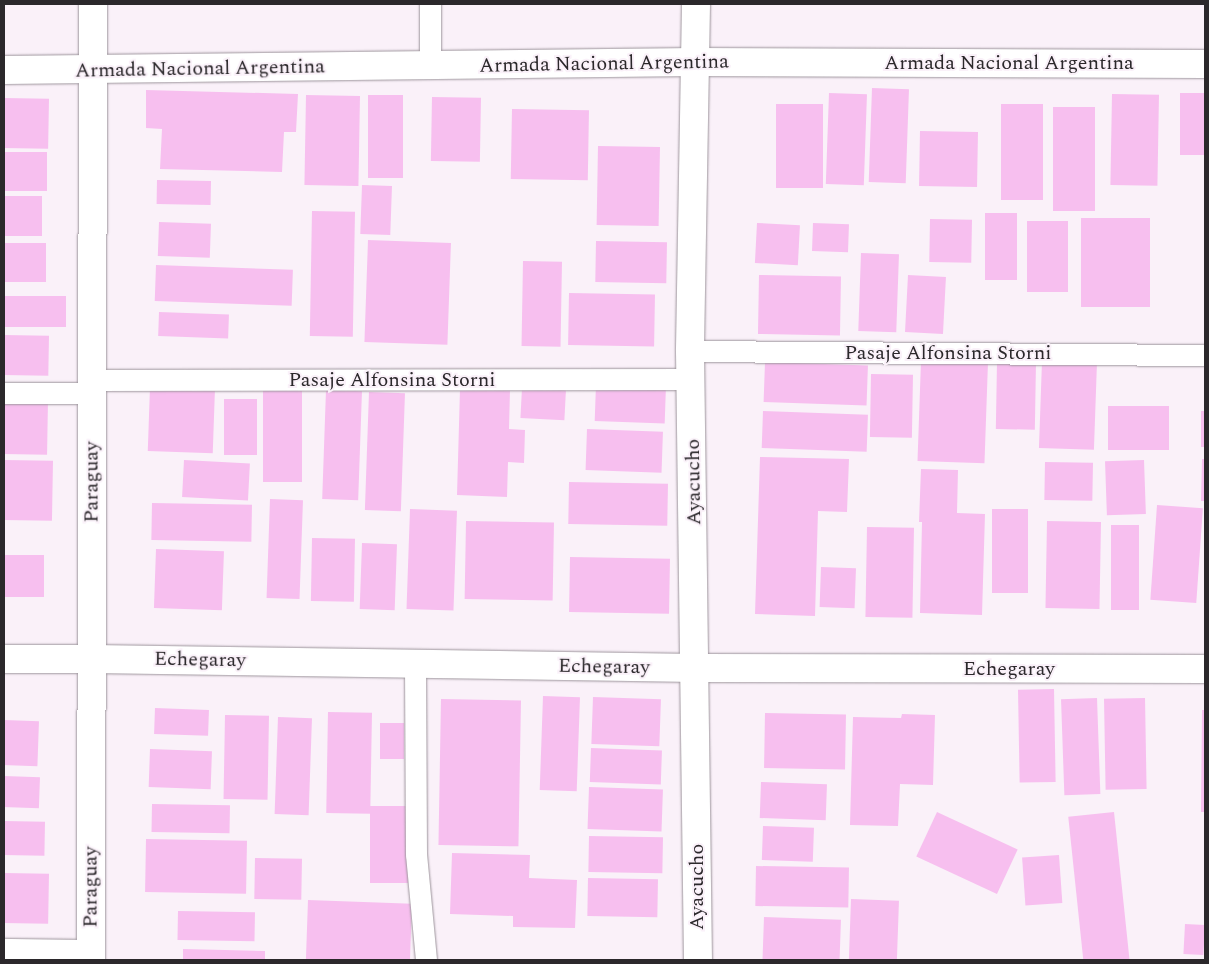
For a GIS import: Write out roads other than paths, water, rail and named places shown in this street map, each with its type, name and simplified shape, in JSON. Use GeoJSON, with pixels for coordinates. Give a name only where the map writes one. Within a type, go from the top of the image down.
{"type":"FeatureCollection","features":[{"type":"Feature","properties":{"kind":"street","name":"Paraguay"},"geometry":{"type":"LineString","coordinates":[[91,955],[93,4]]}},
{"type":"Feature","properties":{"kind":"street","name":"Ayacucho"},"geometry":{"type":"LineString","coordinates":[[696,4],[690,351],[696,668],[698,960]]}},
{"type":"Feature","properties":{"kind":"street","name":"Armada Nacional Argentina"},"geometry":{"type":"LineString","coordinates":[[4,70],[93,71],[695,62],[1205,64]]}},
{"type":"Feature","properties":{"kind":"street","name":"Echegaray"},"geometry":{"type":"LineString","coordinates":[[4,660],[92,659],[696,668],[1205,669]]}},
{"type":"Feature","properties":{"kind":"lane"},"geometry":{"type":"LineString","coordinates":[[430,4],[430,66]]}},
{"type":"Feature","properties":{"kind":"lane","name":"Pasaje Alfonsina Storni"},"geometry":{"type":"LineString","coordinates":[[690,351],[1205,355]]}},
{"type":"Feature","properties":{"kind":"lane","name":"Pasaje Alfonsina Storni"},"geometry":{"type":"LineString","coordinates":[[4,393],[92,387],[692,379]]}},
{"type":"Feature","properties":{"kind":"lane"},"geometry":{"type":"LineString","coordinates":[[415,664],[416,854],[426,960]]}},
{"type":"Feature","properties":{"kind":"lane"},"geometry":{"type":"LineString","coordinates":[[4,949],[91,955]]}}]}
